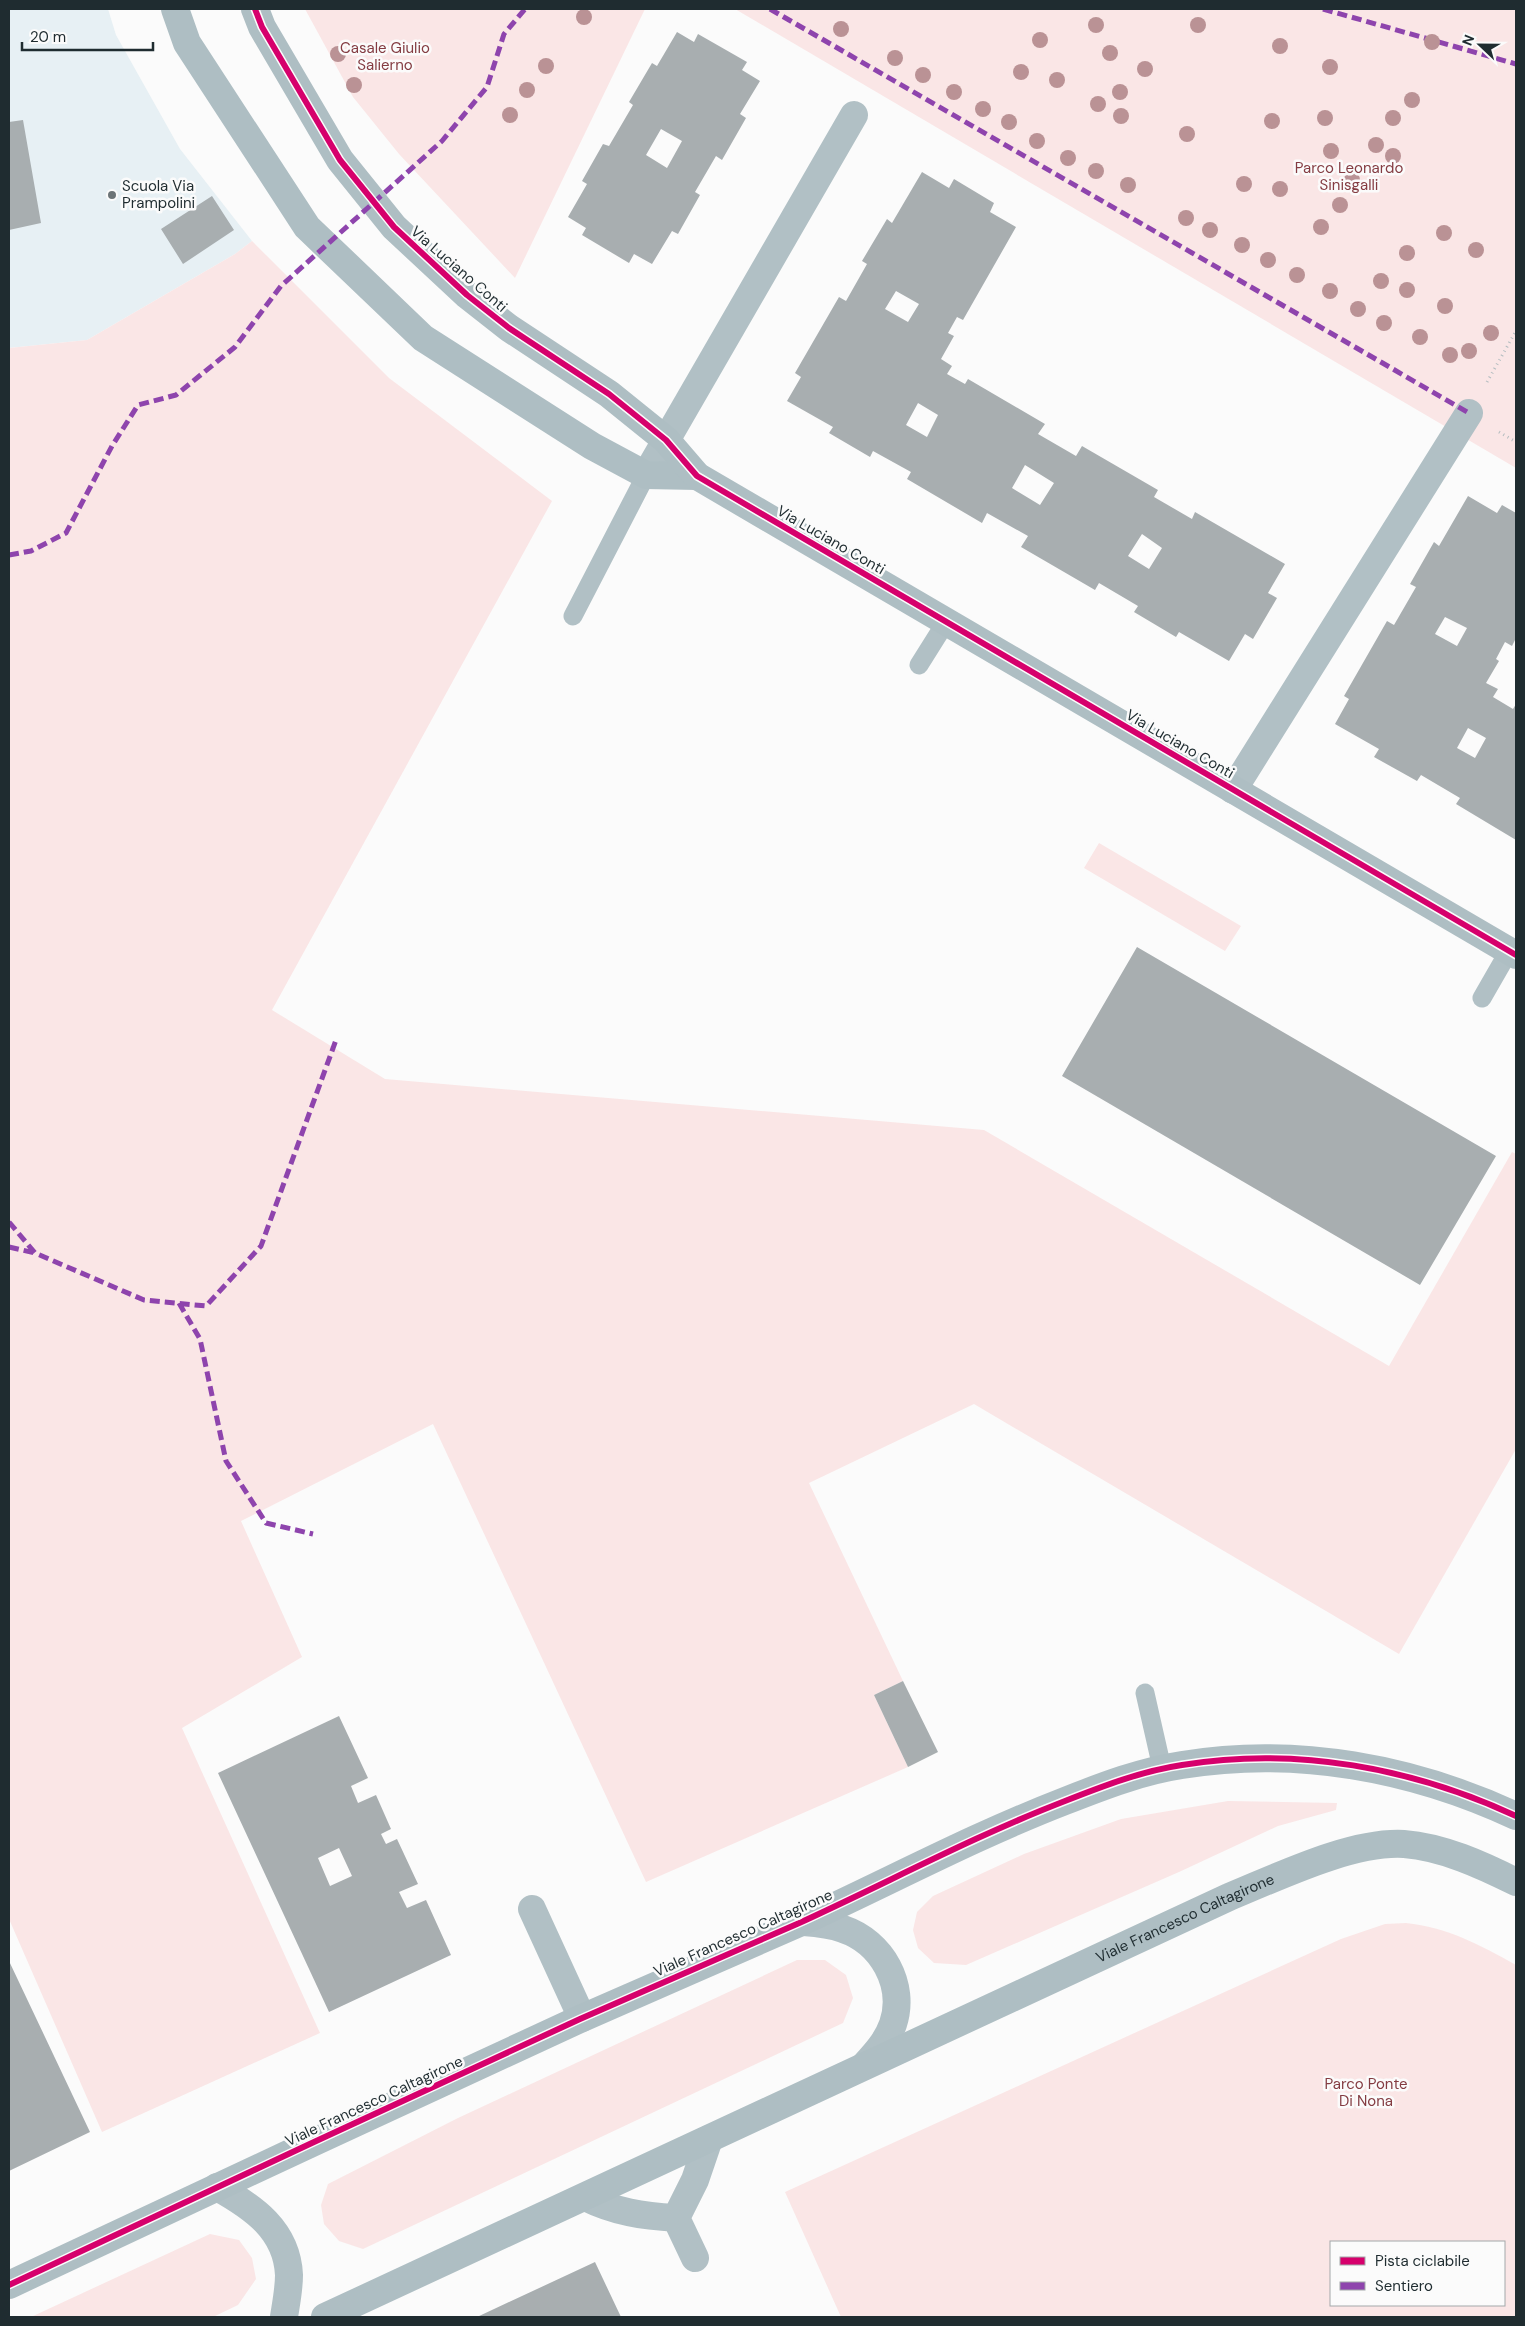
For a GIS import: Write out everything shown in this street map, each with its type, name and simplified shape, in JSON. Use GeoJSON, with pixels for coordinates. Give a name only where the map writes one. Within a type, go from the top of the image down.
{"type":"FeatureCollection","features":[{"type":"Feature","properties":{"kind":"street","name":"Via Luciano Conti"},"geometry":{"type":"LineString","coordinates":[[175,9],[186,43],[307,227],[423,338],[584,440],[646,475],[697,476]]}},
{"type":"Feature","properties":{"kind":"street","name":"Via Luciano Conti"},"geometry":{"type":"LineString","coordinates":[[255,9],[262,27],[340,160],[394,227],[449,279],[509,328],[609,394],[666,440],[697,476],[1513,953]]}},
{"type":"Feature","properties":{"kind":"street"},"geometry":{"type":"LineString","coordinates":[[646,475],[854,115]]}},
{"type":"Feature","properties":{"kind":"street","name":"Via Luciano Conti"},"geometry":{"type":"LineString","coordinates":[[1233,790],[1469,413]]}},
{"type":"Feature","properties":{"kind":"street","name":"Viale Francesco Caltagirone"},"geometry":{"type":"LineString","coordinates":[[9,2285],[582,2018],[802,1922],[948,1850],[1017,1819],[1091,1791],[1162,1768],[1197,1762],[1253,1759],[1306,1760],[1363,1766],[1454,1790],[1516,1816]]}},
{"type":"Feature","properties":{"kind":"street","name":"Viale Francesco Caltagirone"},"geometry":{"type":"LineString","coordinates":[[325,2317],[1229,1897],[1338,1855],[1384,1845],[1422,1847],[1476,1864],[1516,1882]]}},
{"type":"Feature","properties":{"kind":"street"},"geometry":{"type":"LineString","coordinates":[[532,1908],[582,2018]]}},
{"type":"Feature","properties":{"kind":"street","name":"Viale Francesco Caltagirone"},"geometry":{"type":"LineString","coordinates":[[802,1922],[829,1925],[856,1934],[878,1952],[894,1979],[897,2002],[893,2024],[883,2045],[865,2065]]}},
{"type":"Feature","properties":{"kind":"street"},"geometry":{"type":"LineString","coordinates":[[676,2218],[695,2180],[709,2139]]}},
{"type":"Feature","properties":{"kind":"street"},"geometry":{"type":"LineString","coordinates":[[217,2187],[252,2208],[273,2227],[279,2238],[284,2250],[289,2275],[284,2317]]}},
{"type":"Feature","properties":{"kind":"street"},"geometry":{"type":"LineString","coordinates":[[585,2197],[623,2212],[676,2218]]}},
{"type":"Feature","properties":{"kind":"street"},"geometry":{"type":"LineString","coordinates":[[676,2218],[695,2258]]}},
{"type":"Feature","properties":{"kind":"lane"},"geometry":{"type":"LineString","coordinates":[[573,616],[646,475]]}},
{"type":"Feature","properties":{"kind":"lane"},"geometry":{"type":"LineString","coordinates":[[919,664],[946,622]]}},
{"type":"Feature","properties":{"kind":"lane"},"geometry":{"type":"LineString","coordinates":[[1482,998],[1513,953]]}},
{"type":"Feature","properties":{"kind":"lane"},"geometry":{"type":"LineString","coordinates":[[1145,1693],[1162,1768]]}},
{"type":"Feature","properties":{"kind":"path"},"geometry":{"type":"LineString","coordinates":[[1469,413],[1516,330]]}},
{"type":"Feature","properties":{"kind":"shaded area","name":"Scuola Via Prampolini"},"geometry":{"type":"Polygon","coordinates":[[[9,9],[108,9],[116,35],[180,149],[252,241],[235,254],[87,340],[9,348],[9,9]]]}},
{"type":"Feature","properties":{"kind":"green space","name":"Casale Giulio Salierno"},"geometry":{"type":"Polygon","coordinates":[[[305,9],[645,9],[515,278],[399,154],[353,97],[305,9]]]}},
{"type":"Feature","properties":{"kind":"green space","name":"Parco Leonardo Sinisgalli"},"geometry":{"type":"Polygon","coordinates":[[[735,9],[1516,9],[1516,468],[735,9]]]}},
{"type":"Feature","properties":{"kind":"green space"},"geometry":{"type":"Polygon","coordinates":[[[252,241],[389,378],[552,501],[272,1010],[385,1079],[984,1130],[1389,1366],[1512,1152],[1516,1154],[1516,1449],[1399,1654],[974,1404],[809,1483],[903,1681],[874,1695],[908,1767],[646,1882],[433,1424],[241,1521],[302,1657],[182,1728],[320,2033],[102,2132],[9,1919],[9,348],[87,340],[235,254],[252,241]]]}},
{"type":"Feature","properties":{"kind":"green space"},"geometry":{"type":"Polygon","coordinates":[[[1099,843],[1241,926],[1225,951],[1084,868],[1099,843]]]}},
{"type":"Feature","properties":{"kind":"green space"},"geometry":{"type":"Polygon","coordinates":[[[1228,1801],[1337,1803],[1336,1810],[1278,1826],[1179,1872],[966,1965],[934,1963],[918,1948],[913,1930],[917,1912],[933,1896],[1024,1854],[1121,1819],[1228,1801]]]}},
{"type":"Feature","properties":{"kind":"green space","name":"Parco Ponte Di Nona"},"geometry":{"type":"Polygon","coordinates":[[[1406,1923],[1421,1925],[1463,1938],[1516,1965],[1516,2317],[841,2317],[785,2192],[1341,1939],[1385,1924],[1406,1923]]]}},
{"type":"Feature","properties":{"kind":"green space"},"geometry":{"type":"Polygon","coordinates":[[[797,1960],[825,1960],[846,1975],[853,1998],[843,2023],[363,2249],[339,2241],[324,2224],[321,2205],[328,2184],[458,2118],[797,1960]]]}},
{"type":"Feature","properties":{"kind":"green space"},"geometry":{"type":"Polygon","coordinates":[[[210,2234],[239,2240],[252,2258],[256,2279],[238,2305],[213,2317],[31,2317],[210,2234]]]}},
{"type":"Feature","properties":{"kind":"building"},"geometry":{"type":"Polygon","coordinates":[[[677,32],[694,42],[698,34],[747,62],[742,70],[760,81],[740,114],[746,118],[722,160],[716,156],[695,192],[700,195],[678,234],[672,231],[652,264],[634,254],[629,263],[582,235],[586,228],[568,217],[587,184],[582,181],[603,144],[609,146],[633,105],[629,102],[652,63],[657,66],[677,32]],[[661,129],[646,155],[667,168],[682,141],[661,129]]]}},
{"type":"Feature","properties":{"kind":"building"},"geometry":{"type":"Polygon","coordinates":[[[23,120],[41,223],[9,230],[9,122],[23,120]]]}},
{"type":"Feature","properties":{"kind":"building"},"geometry":{"type":"Polygon","coordinates":[[[922,172],[949,188],[954,179],[994,203],[990,212],[1016,227],[963,320],[957,317],[948,333],[954,336],[941,359],[952,366],[947,374],[965,384],[968,379],[1045,424],[1038,434],[1076,456],[1082,446],[1158,490],[1154,497],[1192,519],[1195,512],[1285,564],[1268,593],[1277,598],[1253,639],[1245,634],[1229,661],[1179,632],[1176,637],[1134,612],[1138,606],[1099,583],[1095,590],[1021,547],[1028,536],[987,513],[982,523],[907,479],[911,472],[873,451],[870,457],[829,433],[833,427],[787,401],[801,377],[795,373],[839,297],[846,301],[867,264],[862,261],[887,219],[892,223],[922,172]],[[896,291],[885,309],[908,322],[919,304],[896,291]],[[918,403],[906,425],[927,437],[938,415],[918,403]],[[1025,465],[1012,488],[1040,505],[1054,483],[1025,465]],[[1142,534],[1128,556],[1149,569],[1162,548],[1142,534]]]}},
{"type":"Feature","properties":{"kind":"building"},"geometry":{"type":"Polygon","coordinates":[[[212,196],[234,230],[183,264],[161,229],[212,196]]]}},
{"type":"Feature","properties":{"kind":"building"},"geometry":{"type":"Polygon","coordinates":[[[1468,496],[1497,513],[1502,505],[1516,513],[1516,638],[1512,646],[1505,642],[1496,659],[1499,661],[1486,683],[1498,689],[1493,697],[1513,709],[1516,704],[1516,840],[1456,804],[1460,798],[1421,775],[1417,781],[1374,757],[1379,749],[1335,724],[1349,699],[1344,696],[1387,621],[1394,625],[1416,587],[1410,584],[1434,542],[1439,546],[1468,496]],[[1445,617],[1435,634],[1457,646],[1467,628],[1445,617]],[[1468,728],[1457,748],[1475,758],[1486,738],[1468,728]]]}},
{"type":"Feature","properties":{"kind":"building"},"geometry":{"type":"Polygon","coordinates":[[[1137,947],[1496,1156],[1420,1285],[1062,1076],[1137,947]]]}},
{"type":"Feature","properties":{"kind":"building"},"geometry":{"type":"Polygon","coordinates":[[[903,1681],[938,1752],[908,1767],[874,1695],[903,1681]]]}},
{"type":"Feature","properties":{"kind":"building"},"geometry":{"type":"Polygon","coordinates":[[[339,1716],[368,1778],[351,1786],[358,1803],[376,1795],[391,1829],[381,1834],[386,1844],[397,1839],[418,1884],[399,1892],[407,1908],[426,1900],[451,1955],[329,2012],[218,1773],[339,1716]],[[339,1848],[318,1858],[330,1886],[352,1876],[339,1848]]]}},
{"type":"Feature","properties":{"kind":"building"},"geometry":{"type":"Polygon","coordinates":[[[9,1961],[90,2132],[9,2171],[9,1961]]]}},
{"type":"Feature","properties":{"kind":"building"},"geometry":{"type":"Polygon","coordinates":[[[595,2262],[621,2317],[477,2317],[595,2262]]]}},
{"type":"Feature","properties":{"kind":"marked path"},"geometry":{"type":"LineString","coordinates":[[9,555],[31,551],[66,533],[112,446],[138,405],[176,395],[235,347],[281,286],[442,141],[487,87],[504,34],[525,9]]}},
{"type":"Feature","properties":{"kind":"marked path"},"geometry":{"type":"LineString","coordinates":[[770,9],[1469,413]]}},
{"type":"Feature","properties":{"kind":"marked path"},"geometry":{"type":"LineString","coordinates":[[1323,9],[1516,64]]}},
{"type":"Feature","properties":{"kind":"marked path"},"geometry":{"type":"LineString","coordinates":[[9,1222],[35,1253],[144,1300],[206,1306],[261,1246],[336,1040]]}},
{"type":"Feature","properties":{"kind":"marked path"},"geometry":{"type":"LineString","coordinates":[[9,1247],[35,1253]]}},
{"type":"Feature","properties":{"kind":"marked path"},"geometry":{"type":"LineString","coordinates":[[179,1303],[200,1339],[226,1461],[266,1523],[313,1534]]}},
{"type":"Feature","properties":{"kind":"cycle path"},"geometry":{"type":"LineString","coordinates":[[255,9],[262,27],[340,160],[394,227],[467,295],[509,328],[609,394],[666,440],[697,476],[1516,955]]}},
{"type":"Feature","properties":{"kind":"cycle path"},"geometry":{"type":"LineString","coordinates":[[9,2285],[508,2052],[797,1924],[963,1845],[1030,1815],[1123,1780],[1152,1771],[1182,1765],[1225,1760],[1268,1758],[1311,1760],[1353,1765],[1436,1785],[1477,1799],[1516,1816]]}},
{"type":"Feature","properties":{"kind":"place","name":"Scuola Via Prampolini"},"geometry":{"type":"Point","coordinates":[112,195]}}]}
